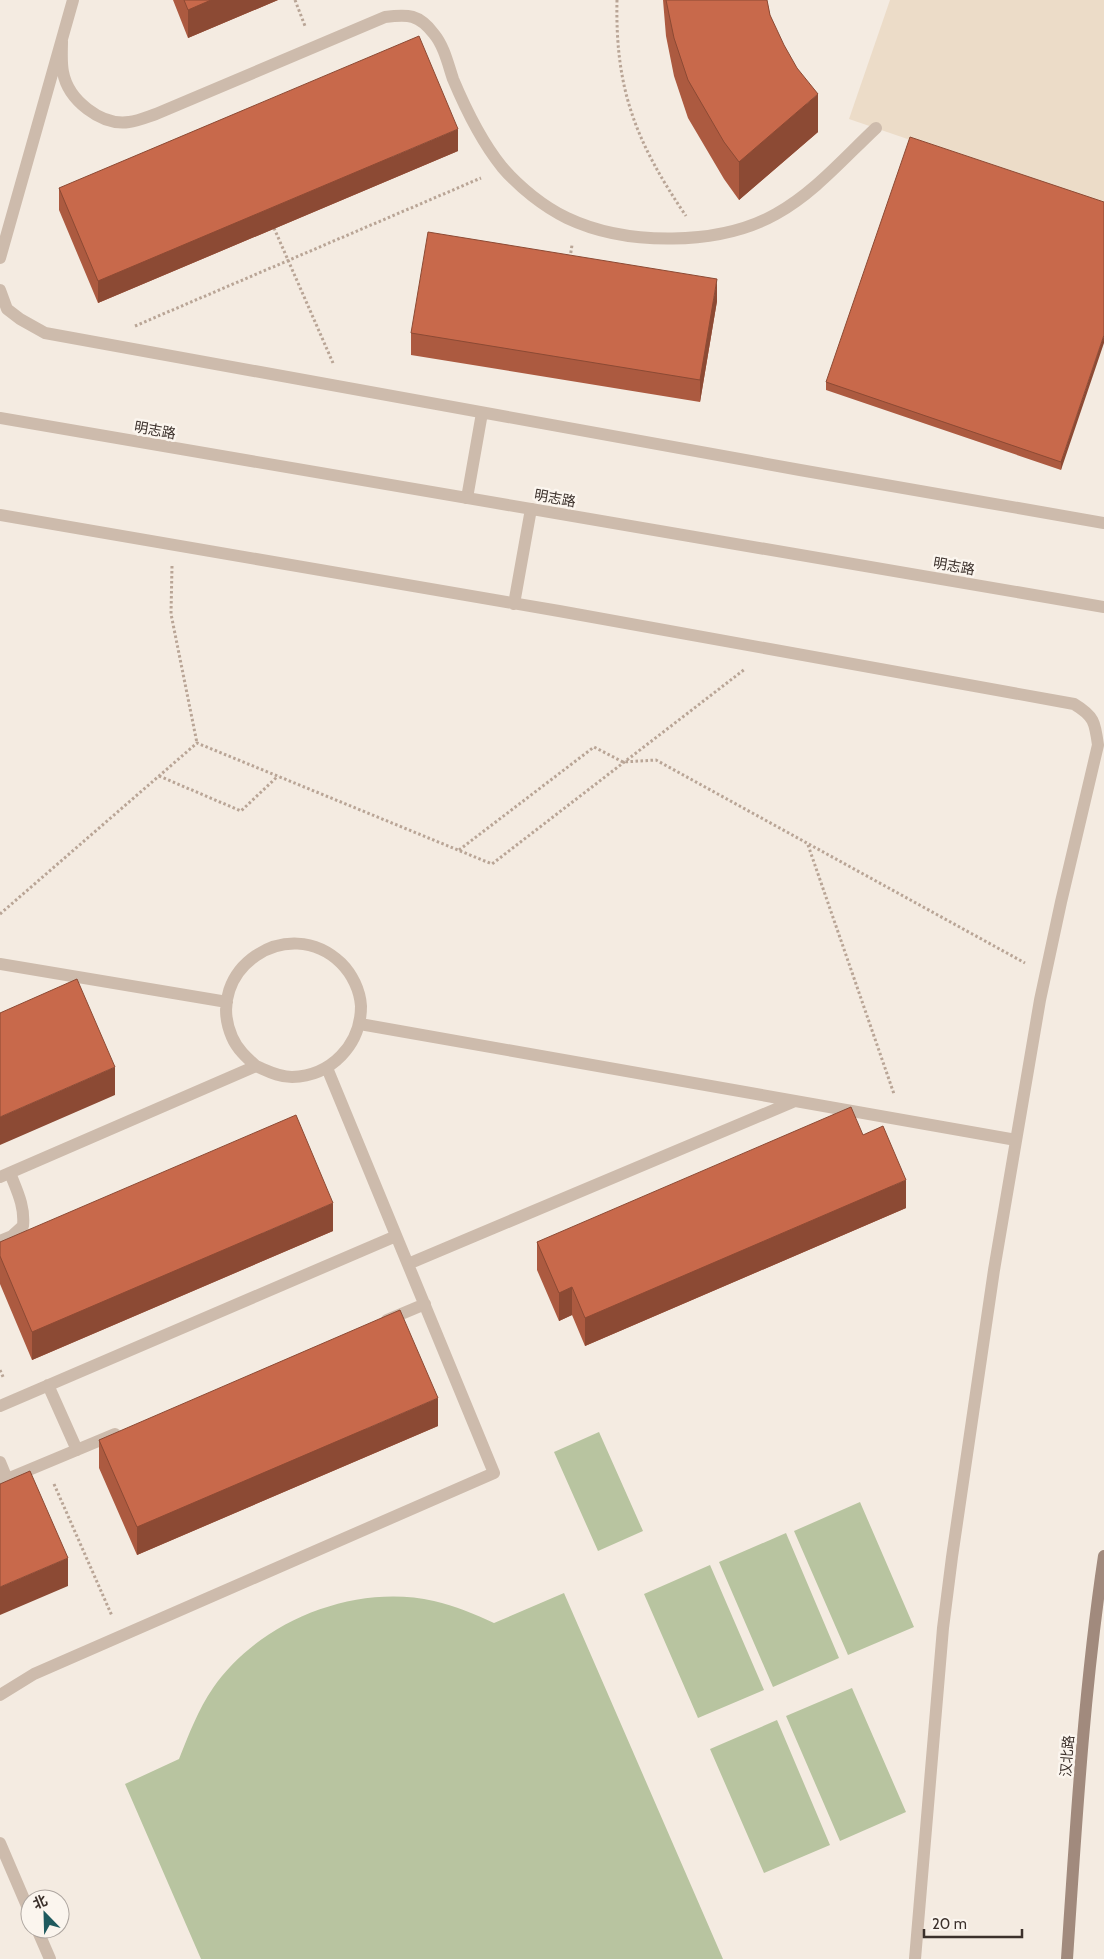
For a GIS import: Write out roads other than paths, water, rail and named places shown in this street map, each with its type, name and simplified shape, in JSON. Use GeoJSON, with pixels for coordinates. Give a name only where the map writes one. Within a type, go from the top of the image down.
{"type":"FeatureCollection","features":[{"type":"Feature","properties":{"kind":"main road","name":"汉北路"},"geometry":{"type":"LineString","coordinates":[[1067,1959],[1077,1803],[1095,1618],[1104,1556]]}},
{"type":"Feature","properties":{"kind":"street"},"geometry":{"type":"LineString","coordinates":[[0,258],[73,0]]}},
{"type":"Feature","properties":{"kind":"street"},"geometry":{"type":"LineString","coordinates":[[62,41],[63,73],[71,91],[85,107],[106,120],[129,123],[156,114],[385,17],[404,14],[420,19],[435,35],[467,112],[481,138],[503,168],[535,198],[567,218],[610,233],[649,238],[700,237],[732,232],[775,215],[806,194],[876,128]]}},
{"type":"Feature","properties":{"kind":"street"},"geometry":{"type":"LineString","coordinates":[[0,290],[7,309],[20,319],[45,333],[482,413],[1104,523]]}},
{"type":"Feature","properties":{"kind":"street"},"geometry":{"type":"LineString","coordinates":[[467,498],[482,413]]}},
{"type":"Feature","properties":{"kind":"street","name":"明志路"},"geometry":{"type":"LineString","coordinates":[[0,418],[1104,607]]}},
{"type":"Feature","properties":{"kind":"street"},"geometry":{"type":"LineString","coordinates":[[514,604],[531,509]]}},
{"type":"Feature","properties":{"kind":"street"},"geometry":{"type":"LineString","coordinates":[[0,516],[769,649],[1074,704],[1088,712],[1096,727],[1098,746],[1061,902],[1016,1140],[994,1270],[949,1575],[915,1959]]}},
{"type":"Feature","properties":{"kind":"street"},"geometry":{"type":"LineString","coordinates":[[296,943],[315,946],[332,955],[347,968],[357,985],[361,1005],[360,1024],[353,1042],[342,1056],[327,1068],[310,1075],[291,1077],[273,1074],[256,1066],[243,1054],[232,1038],[227,1020],[227,1002],[232,983],[243,966],[258,953],[276,945],[296,943]]}},
{"type":"Feature","properties":{"kind":"street"},"geometry":{"type":"LineString","coordinates":[[0,964],[227,1002]]}},
{"type":"Feature","properties":{"kind":"street"},"geometry":{"type":"LineString","coordinates":[[360,1024],[1016,1140]]}},
{"type":"Feature","properties":{"kind":"street"},"geometry":{"type":"LineString","coordinates":[[0,1241],[12,1236],[23,1226],[24,1212],[20,1197],[5,1175],[256,1066]]}},
{"type":"Feature","properties":{"kind":"street"},"geometry":{"type":"LineString","coordinates":[[0,1695],[34,1674],[494,1473],[327,1068]]}},
{"type":"Feature","properties":{"kind":"street"},"geometry":{"type":"LineString","coordinates":[[408,1264],[796,1101]]}},
{"type":"Feature","properties":{"kind":"street"},"geometry":{"type":"LineString","coordinates":[[0,1406],[396,1236]]}},
{"type":"Feature","properties":{"kind":"street"},"geometry":{"type":"LineString","coordinates":[[379,1324],[425,1304]]}},
{"type":"Feature","properties":{"kind":"street"},"geometry":{"type":"LineString","coordinates":[[48,1385],[77,1450]]}},
{"type":"Feature","properties":{"kind":"street"},"geometry":{"type":"LineString","coordinates":[[0,1462],[4,1481],[123,1431]]}},
{"type":"Feature","properties":{"kind":"street"},"geometry":{"type":"LineString","coordinates":[[0,1843],[20,1890]]}},
{"type":"Feature","properties":{"kind":"street"},"geometry":{"type":"LineString","coordinates":[[41,1939],[50,1959]]}}]}
